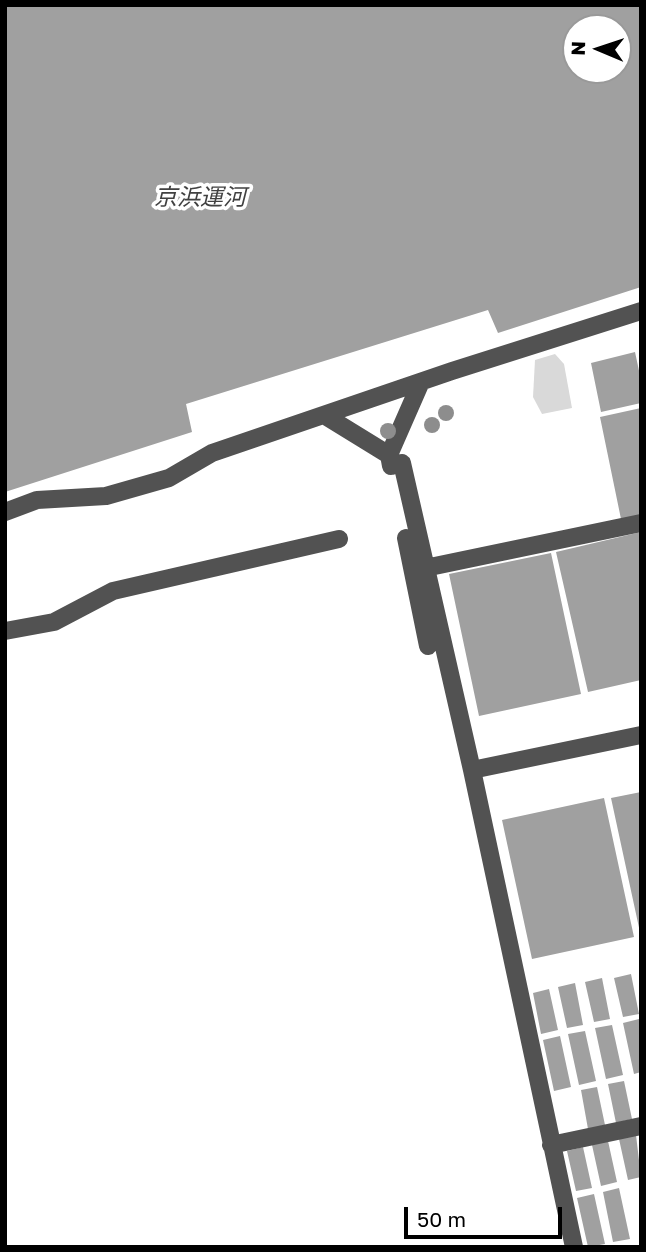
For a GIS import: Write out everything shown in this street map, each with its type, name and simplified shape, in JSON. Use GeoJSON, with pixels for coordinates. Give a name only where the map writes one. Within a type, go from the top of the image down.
{"type":"FeatureCollection","features":[{"type":"Feature","properties":{"kind":"lane"},"geometry":{"type":"LineString","coordinates":[[5,512],[37,500],[106,496],[169,478],[212,453],[641,311]]}},
{"type":"Feature","properties":{"kind":"lane"},"geometry":{"type":"LineString","coordinates":[[421,382],[390,460],[428,646]]}},
{"type":"Feature","properties":{"kind":"lane"},"geometry":{"type":"LineString","coordinates":[[324,415],[390,460],[402,463],[472,770],[574,1247]]}},
{"type":"Feature","properties":{"kind":"lane"},"geometry":{"type":"LineString","coordinates":[[425,568],[641,523]]}},
{"type":"Feature","properties":{"kind":"lane"},"geometry":{"type":"LineString","coordinates":[[5,631],[54,622],[113,591],[339,538]]}},
{"type":"Feature","properties":{"kind":"lane"},"geometry":{"type":"LineString","coordinates":[[472,770],[641,735]]}},
{"type":"Feature","properties":{"kind":"lane"},"geometry":{"type":"LineString","coordinates":[[551,1145],[641,1126]]}},
{"type":"Feature","properties":{"kind":"shaded area"},"geometry":{"type":"Polygon","coordinates":[[[555,354],[564,364],[572,408],[542,414],[533,397],[535,360],[555,354]]]}},
{"type":"Feature","properties":{"kind":"water","name":"京浜運河"},"geometry":{"type":"Polygon","coordinates":[[[5,5],[641,5],[641,287],[498,333],[488,310],[186,404],[192,432],[5,492],[5,5]]]}},
{"type":"Feature","properties":{"kind":"water"},"geometry":{"type":"Polygon","coordinates":[[[635,352],[641,380],[641,403],[601,412],[591,363],[635,352]]]}},
{"type":"Feature","properties":{"kind":"water"},"geometry":{"type":"Polygon","coordinates":[[[641,408],[641,515],[621,519],[600,417],[641,408]]]}},
{"type":"Feature","properties":{"kind":"water"},"geometry":{"type":"Polygon","coordinates":[[[641,532],[641,680],[588,692],[556,552],[641,532]]]}},
{"type":"Feature","properties":{"kind":"water"},"geometry":{"type":"Polygon","coordinates":[[[551,553],[581,694],[479,716],[449,574],[551,553]]]}},
{"type":"Feature","properties":{"kind":"water"},"geometry":{"type":"Polygon","coordinates":[[[641,792],[641,937],[611,798],[641,792]]]}},
{"type":"Feature","properties":{"kind":"water"},"geometry":{"type":"Polygon","coordinates":[[[604,798],[634,937],[532,959],[502,820],[604,798]]]}},
{"type":"Feature","properties":{"kind":"water"},"geometry":{"type":"Polygon","coordinates":[[[631,974],[639,1014],[623,1017],[614,978],[631,974]]]}},
{"type":"Feature","properties":{"kind":"water"},"geometry":{"type":"Polygon","coordinates":[[[602,978],[610,1019],[594,1022],[585,982],[602,978]]]}},
{"type":"Feature","properties":{"kind":"water"},"geometry":{"type":"Polygon","coordinates":[[[575,983],[583,1025],[567,1028],[558,987],[575,983]]]}},
{"type":"Feature","properties":{"kind":"water"},"geometry":{"type":"Polygon","coordinates":[[[549,989],[558,1030],[541,1034],[533,993],[549,989]]]}},
{"type":"Feature","properties":{"kind":"water"},"geometry":{"type":"Polygon","coordinates":[[[639,1019],[641,1072],[634,1074],[623,1023],[639,1019]]]}},
{"type":"Feature","properties":{"kind":"water"},"geometry":{"type":"Polygon","coordinates":[[[612,1025],[623,1075],[606,1079],[595,1028],[612,1025]]]}},
{"type":"Feature","properties":{"kind":"water"},"geometry":{"type":"Polygon","coordinates":[[[585,1031],[596,1081],[579,1085],[568,1034],[585,1031]]]}},
{"type":"Feature","properties":{"kind":"water"},"geometry":{"type":"Polygon","coordinates":[[[560,1036],[571,1087],[554,1091],[543,1040],[560,1036]]]}},
{"type":"Feature","properties":{"kind":"water"},"geometry":{"type":"Polygon","coordinates":[[[624,1081],[632,1119],[616,1123],[608,1084],[624,1081]]]}},
{"type":"Feature","properties":{"kind":"water"},"geometry":{"type":"Polygon","coordinates":[[[597,1087],[605,1125],[588,1129],[581,1090],[597,1087]]]}},
{"type":"Feature","properties":{"kind":"water"},"geometry":{"type":"Polygon","coordinates":[[[636,1135],[641,1177],[628,1180],[619,1139],[636,1135]]]}},
{"type":"Feature","properties":{"kind":"water"},"geometry":{"type":"Polygon","coordinates":[[[608,1141],[617,1182],[601,1186],[592,1145],[608,1141]]]}},
{"type":"Feature","properties":{"kind":"water"},"geometry":{"type":"Polygon","coordinates":[[[583,1147],[592,1188],[576,1191],[567,1151],[583,1147]]]}},
{"type":"Feature","properties":{"kind":"water"},"geometry":{"type":"Polygon","coordinates":[[[619,1188],[630,1239],[613,1242],[603,1192],[619,1188]]]}},
{"type":"Feature","properties":{"kind":"water"},"geometry":{"type":"Polygon","coordinates":[[[594,1194],[605,1244],[588,1247],[577,1198],[594,1194]]]}}]}
